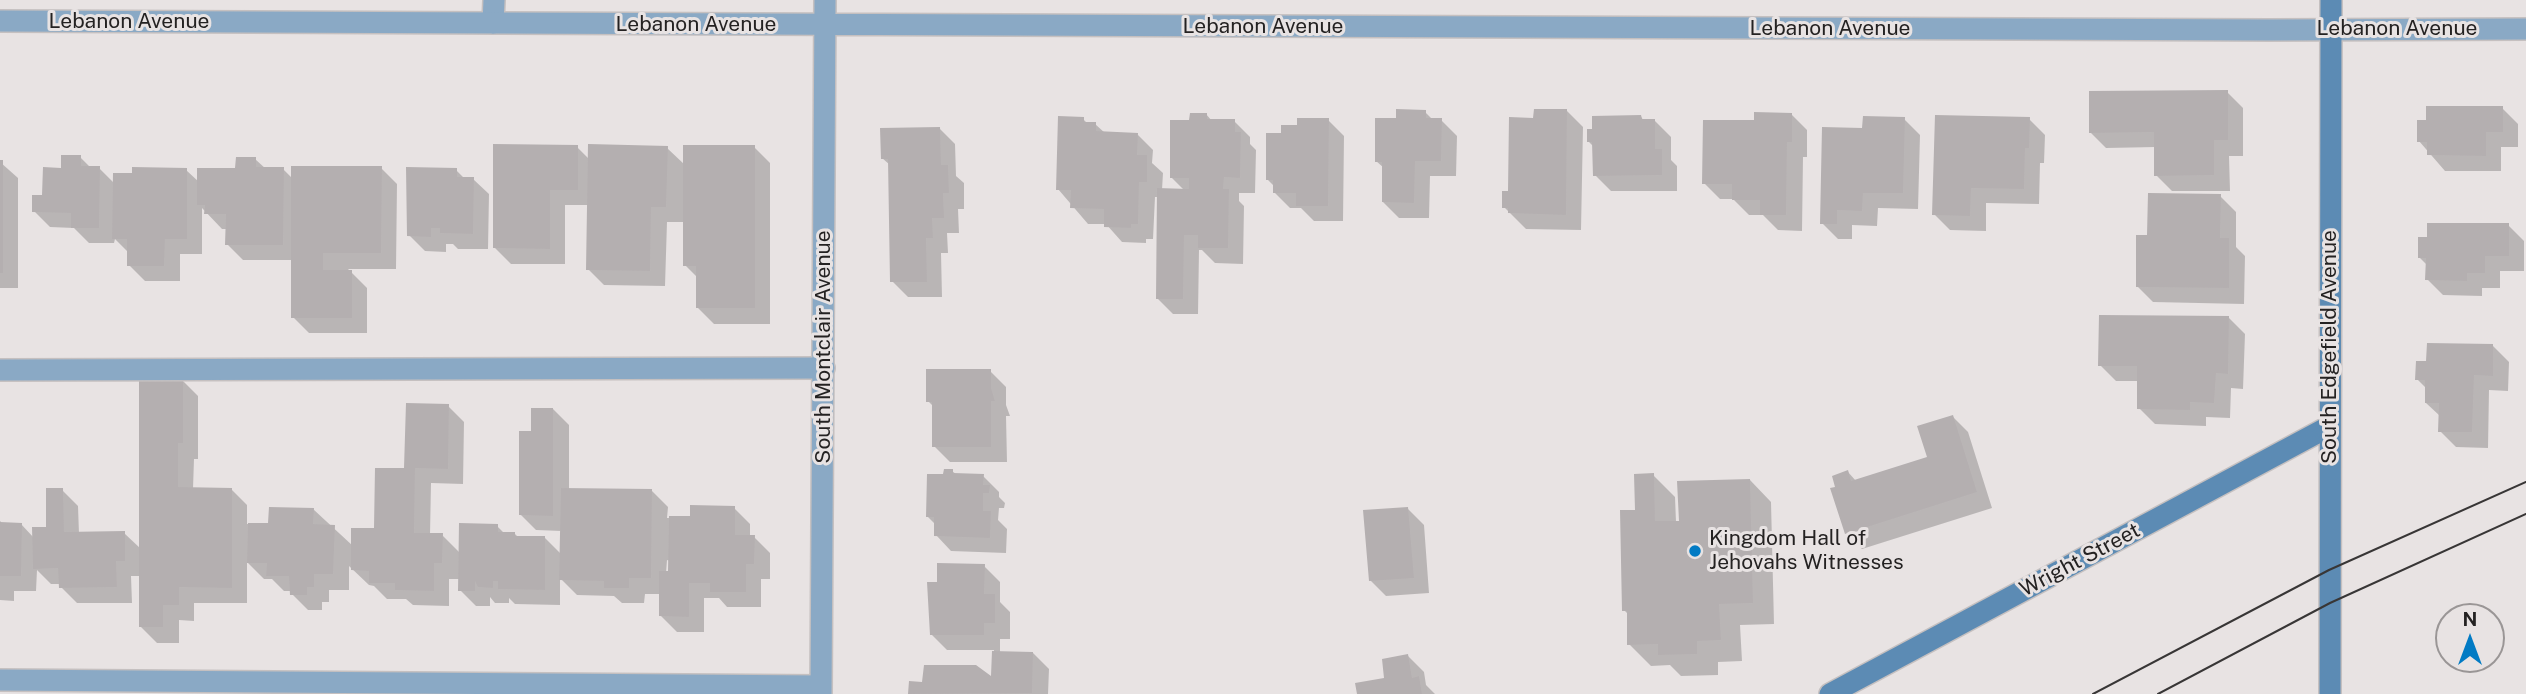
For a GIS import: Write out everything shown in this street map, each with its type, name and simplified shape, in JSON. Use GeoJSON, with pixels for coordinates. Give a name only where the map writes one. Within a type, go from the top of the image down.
{"type":"FeatureCollection","features":[{"type":"Feature","properties":{"kind":"street"},"geometry":{"type":"LineString","coordinates":[[494,0],[494,23]]}},
{"type":"Feature","properties":{"kind":"street","name":"South Montclair Avenue"},"geometry":{"type":"LineString","coordinates":[[821,690],[825,0]]}},
{"type":"Feature","properties":{"kind":"street","name":"South Edgefield Avenue"},"geometry":{"type":"LineString","coordinates":[[2330,694],[2331,0]]}},
{"type":"Feature","properties":{"kind":"street","name":"Lebanon Avenue"},"geometry":{"type":"LineString","coordinates":[[0,21],[2526,29]]}},
{"type":"Feature","properties":{"kind":"street"},"geometry":{"type":"LineString","coordinates":[[0,370],[824,368]]}},
{"type":"Feature","properties":{"kind":"street","name":"Wright Street"},"geometry":{"type":"LineString","coordinates":[[1830,694],[2330,426]]}},
{"type":"Feature","properties":{"kind":"street"},"geometry":{"type":"LineString","coordinates":[[0,680],[29,687],[821,690]]}},
{"type":"Feature","properties":{"kind":"building"},"geometry":{"type":"Polygon","coordinates":[[[2228,90],[2228,140],[2214,140],[2214,175],[2154,176],[2154,132],[2089,133],[2089,91],[2228,90]]]}},
{"type":"Feature","properties":{"kind":"building"},"geometry":{"type":"Polygon","coordinates":[[[2426,106],[2503,106],[2503,132],[2486,132],[2486,156],[2427,155],[2427,142],[2417,142],[2417,120],[2426,120],[2426,106]]]}},
{"type":"Feature","properties":{"kind":"building"},"geometry":{"type":"Polygon","coordinates":[[[1396,109],[1426,110],[1426,118],[1442,118],[1441,161],[1415,161],[1414,203],[1382,202],[1382,162],[1375,162],[1375,118],[1396,118],[1396,109]]]}},
{"type":"Feature","properties":{"kind":"building"},"geometry":{"type":"Polygon","coordinates":[[[1534,109],[1567,109],[1566,215],[1508,213],[1508,208],[1502,208],[1502,191],[1508,191],[1509,117],[1533,118],[1534,109]]]}},
{"type":"Feature","properties":{"kind":"building"},"geometry":{"type":"Polygon","coordinates":[[[1754,112],[1792,113],[1792,142],[1787,142],[1786,215],[1760,215],[1760,200],[1732,200],[1732,184],[1702,184],[1703,120],[1754,120],[1754,112]]]}},
{"type":"Feature","properties":{"kind":"building"},"geometry":{"type":"Polygon","coordinates":[[[1190,113],[1207,113],[1207,119],[1235,119],[1235,132],[1241,132],[1240,178],[1224,177],[1223,189],[1229,189],[1228,248],[1198,248],[1198,235],[1184,235],[1183,299],[1156,299],[1157,188],[1189,189],[1189,178],[1170,178],[1170,120],[1189,120],[1190,113]]]}},
{"type":"Feature","properties":{"kind":"building"},"geometry":{"type":"Polygon","coordinates":[[[1641,115],[1642,119],[1655,119],[1655,149],[1662,149],[1662,175],[1593,176],[1592,142],[1587,142],[1587,129],[1592,129],[1592,116],[1641,115]]]}},
{"type":"Feature","properties":{"kind":"building"},"geometry":{"type":"Polygon","coordinates":[[[1935,115],[2030,117],[2029,148],[2025,148],[2024,189],[1971,188],[1970,216],[1932,215],[1935,115]]]}},
{"type":"Feature","properties":{"kind":"building"},"geometry":{"type":"Polygon","coordinates":[[[1058,116],[1084,117],[1084,122],[1096,122],[1096,131],[1138,133],[1137,155],[1147,155],[1147,182],[1139,182],[1138,224],[1131,224],[1131,228],[1104,227],[1104,209],[1070,208],[1071,190],[1056,190],[1058,116]]]}},
{"type":"Feature","properties":{"kind":"building"},"geometry":{"type":"Polygon","coordinates":[[[1863,116],[1905,117],[1903,193],[1863,193],[1862,211],[1837,210],[1837,224],[1820,224],[1822,127],[1862,128],[1863,116]]]}},
{"type":"Feature","properties":{"kind":"building"},"geometry":{"type":"Polygon","coordinates":[[[1297,118],[1329,118],[1328,206],[1296,206],[1296,193],[1273,193],[1273,180],[1266,180],[1266,133],[1281,133],[1281,125],[1297,125],[1297,118]]]}},
{"type":"Feature","properties":{"kind":"building"},"geometry":{"type":"Polygon","coordinates":[[[940,127],[941,165],[948,165],[949,193],[943,193],[944,218],[932,218],[933,238],[926,238],[927,282],[890,282],[888,159],[881,159],[880,128],[940,127]]]}},
{"type":"Feature","properties":{"kind":"building"},"geometry":{"type":"Polygon","coordinates":[[[493,144],[578,145],[578,190],[550,190],[550,249],[493,248],[493,144]]]}},
{"type":"Feature","properties":{"kind":"building"},"geometry":{"type":"Polygon","coordinates":[[[588,144],[668,146],[666,207],[651,207],[650,271],[586,270],[588,144]]]}},
{"type":"Feature","properties":{"kind":"building"},"geometry":{"type":"Polygon","coordinates":[[[683,145],[755,145],[755,308],[696,308],[696,266],[683,266],[683,145]]]}},
{"type":"Feature","properties":{"kind":"building"},"geometry":{"type":"Polygon","coordinates":[[[61,155],[81,155],[81,166],[100,166],[99,228],[71,228],[71,213],[32,212],[32,195],[42,195],[43,167],[61,168],[61,155]]]}},
{"type":"Feature","properties":{"kind":"building"},"geometry":{"type":"Polygon","coordinates":[[[236,157],[256,157],[256,167],[284,167],[283,245],[225,245],[226,214],[204,214],[205,205],[197,205],[197,168],[235,168],[236,157]]]}},
{"type":"Feature","properties":{"kind":"building"},"geometry":{"type":"Polygon","coordinates":[[[0,160],[3,160],[3,273],[0,273],[0,160]]]}},
{"type":"Feature","properties":{"kind":"building"},"geometry":{"type":"Polygon","coordinates":[[[291,166],[382,166],[381,253],[323,253],[323,270],[352,270],[352,318],[291,318],[291,166]]]}},
{"type":"Feature","properties":{"kind":"building"},"geometry":{"type":"Polygon","coordinates":[[[132,167],[187,168],[187,239],[165,239],[164,266],[127,266],[127,239],[112,239],[113,173],[132,173],[132,167]]]}},
{"type":"Feature","properties":{"kind":"building"},"geometry":{"type":"Polygon","coordinates":[[[406,167],[457,168],[457,177],[474,177],[473,234],[440,233],[440,228],[431,228],[431,237],[407,236],[406,167]]]}},
{"type":"Feature","properties":{"kind":"building"},"geometry":{"type":"Polygon","coordinates":[[[2148,193],[2221,194],[2220,238],[2229,238],[2229,288],[2136,287],[2136,235],[2147,235],[2148,193]]]}},
{"type":"Feature","properties":{"kind":"building"},"geometry":{"type":"Polygon","coordinates":[[[2427,223],[2509,223],[2509,256],[2485,256],[2485,273],[2467,273],[2467,281],[2425,280],[2426,258],[2418,258],[2418,237],[2427,237],[2427,223]]]}},
{"type":"Feature","properties":{"kind":"building"},"geometry":{"type":"Polygon","coordinates":[[[2099,315],[2229,316],[2228,374],[2216,373],[2214,403],[2190,402],[2190,410],[2137,409],[2137,366],[2098,366],[2099,315]]]}},
{"type":"Feature","properties":{"kind":"building"},"geometry":{"type":"Polygon","coordinates":[[[2427,343],[2493,344],[2493,376],[2474,375],[2472,432],[2438,432],[2439,403],[2425,403],[2425,380],[2415,380],[2416,361],[2426,361],[2427,343]]]}},
{"type":"Feature","properties":{"kind":"building"},"geometry":{"type":"Polygon","coordinates":[[[926,369],[991,369],[991,388],[995,401],[991,401],[991,447],[932,447],[932,402],[926,402],[926,369]]]}},
{"type":"Feature","properties":{"kind":"building"},"geometry":{"type":"Polygon","coordinates":[[[139,379],[183,379],[183,443],[178,443],[178,487],[232,488],[232,588],[179,587],[179,605],[163,605],[163,627],[139,627],[139,379]]]}},
{"type":"Feature","properties":{"kind":"building"},"geometry":{"type":"Polygon","coordinates":[[[406,403],[449,404],[448,469],[415,468],[414,533],[443,533],[442,563],[434,563],[434,591],[395,590],[395,583],[369,583],[369,571],[351,570],[351,528],[374,528],[375,468],[404,468],[406,403]]]}},
{"type":"Feature","properties":{"kind":"building"},"geometry":{"type":"Polygon","coordinates":[[[531,408],[553,408],[553,516],[519,515],[519,431],[531,431],[531,408]]]}},
{"type":"Feature","properties":{"kind":"building"},"geometry":{"type":"Polygon","coordinates":[[[1953,415],[1977,492],[1845,534],[1830,488],[1835,487],[1832,476],[1848,470],[1851,481],[1927,457],[1917,426],[1953,415]]]}},
{"type":"Feature","properties":{"kind":"building"},"geometry":{"type":"Polygon","coordinates":[[[944,469],[953,469],[953,473],[984,474],[983,485],[990,485],[989,493],[983,493],[983,511],[991,511],[990,538],[934,536],[934,517],[926,517],[927,474],[943,474],[944,469]]]}},
{"type":"Feature","properties":{"kind":"building"},"geometry":{"type":"Polygon","coordinates":[[[1654,473],[1655,521],[1679,521],[1677,481],[1750,479],[1753,603],[1719,604],[1721,640],[1697,641],[1697,654],[1658,655],[1658,644],[1627,645],[1627,611],[1622,611],[1620,510],[1635,510],[1634,474],[1654,473]]]}},
{"type":"Feature","properties":{"kind":"building"},"geometry":{"type":"Polygon","coordinates":[[[46,488],[63,488],[64,532],[125,531],[125,561],[116,561],[117,587],[59,588],[58,568],[33,569],[32,527],[46,527],[46,488]]]}},
{"type":"Feature","properties":{"kind":"building"},"geometry":{"type":"Polygon","coordinates":[[[561,488],[652,489],[651,578],[629,578],[629,588],[604,588],[604,581],[559,580],[561,488]]]}},
{"type":"Feature","properties":{"kind":"building"},"geometry":{"type":"Polygon","coordinates":[[[690,505],[735,506],[735,535],[755,535],[754,564],[746,564],[746,592],[710,592],[710,583],[689,583],[689,617],[659,616],[659,571],[668,571],[669,516],[690,516],[690,505]]]}},
{"type":"Feature","properties":{"kind":"building"},"geometry":{"type":"Polygon","coordinates":[[[269,507],[314,508],[313,524],[335,525],[333,574],[314,574],[314,587],[307,587],[307,595],[290,595],[289,576],[266,576],[267,563],[247,563],[248,523],[268,523],[269,507]]]}},
{"type":"Feature","properties":{"kind":"building"},"geometry":{"type":"Polygon","coordinates":[[[1408,507],[1414,578],[1369,581],[1363,510],[1408,507]]]}},
{"type":"Feature","properties":{"kind":"building"},"geometry":{"type":"Polygon","coordinates":[[[0,522],[22,523],[21,576],[0,576],[0,522]]]}},
{"type":"Feature","properties":{"kind":"building"},"geometry":{"type":"Polygon","coordinates":[[[459,523],[498,524],[498,532],[515,532],[515,536],[545,536],[545,590],[498,589],[498,581],[493,581],[493,588],[478,587],[475,581],[475,591],[458,591],[459,523]]]}},
{"type":"Feature","properties":{"kind":"building"},"geometry":{"type":"Polygon","coordinates":[[[937,563],[985,564],[984,594],[995,594],[995,623],[984,623],[984,635],[930,635],[927,582],[937,582],[937,563]]]}},
{"type":"Feature","properties":{"kind":"building"},"geometry":{"type":"Polygon","coordinates":[[[992,651],[1033,652],[1032,693],[908,694],[909,681],[922,682],[924,665],[976,665],[991,676],[992,651]]]}},
{"type":"Feature","properties":{"kind":"building"},"geometry":{"type":"Polygon","coordinates":[[[1408,654],[1412,678],[1419,676],[1422,694],[1357,694],[1355,683],[1384,678],[1382,659],[1408,654]]]}},
{"type":"Feature","properties":{"kind":"tram line"},"geometry":{"type":"LineString","coordinates":[[2093,694],[2329,570],[2526,482]]}},
{"type":"Feature","properties":{"kind":"tram line"},"geometry":{"type":"LineString","coordinates":[[2158,694],[2330,603],[2526,514]]}},
{"type":"Feature","properties":{"kind":"place","name":"Kingdom Hall of Jehovahs Witnesses"},"geometry":{"type":"Point","coordinates":[1695,551]}}]}
